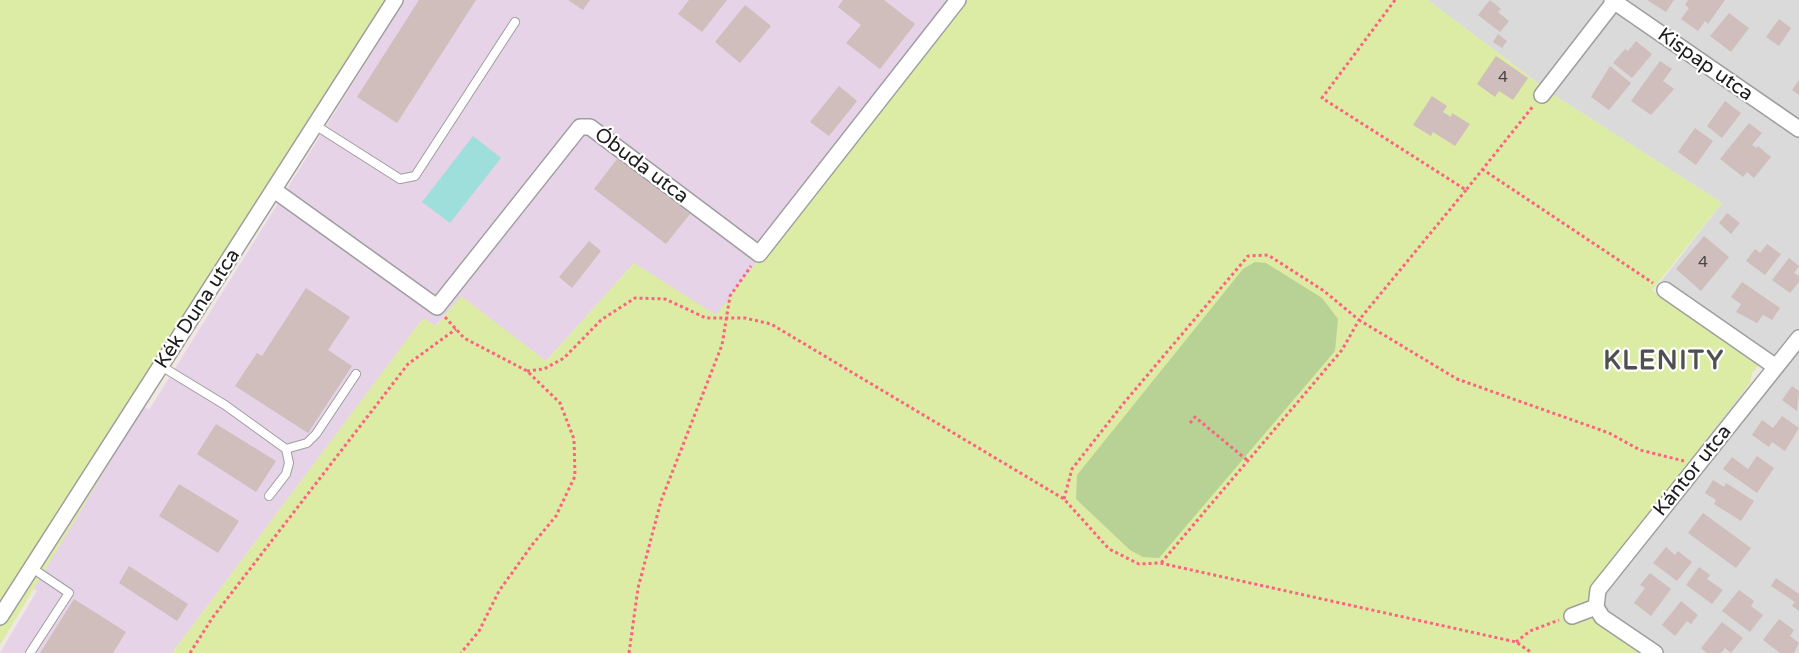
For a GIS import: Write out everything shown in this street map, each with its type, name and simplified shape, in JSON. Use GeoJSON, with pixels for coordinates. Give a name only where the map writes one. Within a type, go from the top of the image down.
{"type":"FeatureCollection","features":[{"type":"Feature","properties":{"kind":"street","name":"Kék Duna utca"},"geometry":{"type":"LineString","coordinates":[[0,617],[395,0]]}},
{"type":"Feature","properties":{"kind":"street"},"geometry":{"type":"LineString","coordinates":[[759,254],[957,0]]}},
{"type":"Feature","properties":{"kind":"street"},"geometry":{"type":"LineString","coordinates":[[1542,95],[1613,1]]}},
{"type":"Feature","properties":{"kind":"street","name":"Kispap utca"},"geometry":{"type":"LineString","coordinates":[[1613,1],[1799,129]]}},
{"type":"Feature","properties":{"kind":"street","name":"Óbuda utca"},"geometry":{"type":"LineString","coordinates":[[437,307],[580,127],[590,127],[759,254]]}},
{"type":"Feature","properties":{"kind":"street"},"geometry":{"type":"LineString","coordinates":[[274,190],[437,307]]}},
{"type":"Feature","properties":{"kind":"street"},"geometry":{"type":"LineString","coordinates":[[1665,290],[1776,367]]}},
{"type":"Feature","properties":{"kind":"street","name":"Kántor utca"},"geometry":{"type":"LineString","coordinates":[[1596,607],[1598,590],[1799,338]]}},
{"type":"Feature","properties":{"kind":"street"},"geometry":{"type":"LineString","coordinates":[[1572,616],[1596,607],[1602,617],[1655,653]]}},
{"type":"Feature","properties":{"kind":"lane"},"geometry":{"type":"LineString","coordinates":[[315,125],[400,179],[415,176],[515,22]]}},
{"type":"Feature","properties":{"kind":"lane"},"geometry":{"type":"LineString","coordinates":[[161,366],[225,405],[286,449],[289,463],[286,474],[269,496]]}},
{"type":"Feature","properties":{"kind":"lane"},"geometry":{"type":"LineString","coordinates":[[286,449],[308,442],[316,434],[356,374]]}},
{"type":"Feature","properties":{"kind":"lane"},"geometry":{"type":"LineString","coordinates":[[30,653],[69,593],[32,568]]}},
{"type":"Feature","properties":{"kind":"path"},"geometry":{"type":"LineString","coordinates":[[1395,0],[1322,98],[1466,190]]}},
{"type":"Feature","properties":{"kind":"path"},"geometry":{"type":"LineString","coordinates":[[1160,563],[1342,350],[1359,320],[1542,95]]}},
{"type":"Feature","properties":{"kind":"path"},"geometry":{"type":"LineString","coordinates":[[1482,169],[1665,290]]}},
{"type":"Feature","properties":{"kind":"path"},"geometry":{"type":"LineString","coordinates":[[629,653],[639,588],[662,501],[722,345],[730,296],[759,254]]}},
{"type":"Feature","properties":{"kind":"path"},"geometry":{"type":"LineString","coordinates":[[1064,499],[1072,469],[1123,404],[1248,256],[1268,255],[1324,291],[1359,320],[1457,379],[1609,433],[1640,450],[1697,465]]}},
{"type":"Feature","properties":{"kind":"path"},"geometry":{"type":"LineString","coordinates":[[527,371],[544,369],[564,358],[601,320],[635,298],[665,298],[706,318],[745,318],[771,324],[1064,499],[1109,549],[1139,564],[1160,563],[1516,642],[1532,653]]}},
{"type":"Feature","properties":{"kind":"path"},"geometry":{"type":"LineString","coordinates":[[437,307],[464,338],[527,371],[560,403],[574,440],[575,476],[556,516],[499,591],[479,631],[461,653]]}},
{"type":"Feature","properties":{"kind":"path"},"geometry":{"type":"LineString","coordinates":[[190,653],[213,617],[408,364],[456,329]]}},
{"type":"Feature","properties":{"kind":"path"},"geometry":{"type":"LineString","coordinates":[[1190,423],[1195,417],[1247,460]]}},
{"type":"Feature","properties":{"kind":"path"},"geometry":{"type":"LineString","coordinates":[[1516,642],[1530,631],[1572,616]]}},
{"type":"Feature","properties":{"kind":"shaded area"},"geometry":{"type":"Polygon","coordinates":[[[405,0],[972,0],[718,321],[634,263],[546,361],[461,297],[435,326],[423,319],[172,653],[0,653],[37,591],[0,566],[0,314],[149,410],[405,0]]]}},
{"type":"Feature","properties":{"kind":"shaded area"},"geometry":{"type":"Polygon","coordinates":[[[1428,0],[1799,0],[1799,653],[1665,653],[1602,607],[1601,595],[1702,472],[1684,461],[1766,366],[1655,289],[1722,203],[1551,93],[1428,0]]]}},
{"type":"Feature","properties":{"kind":"green space"},"geometry":{"type":"Polygon","coordinates":[[[0,0],[387,0],[0,645],[0,0]]]}},
{"type":"Feature","properties":{"kind":"green space"},"geometry":{"type":"Polygon","coordinates":[[[957,0],[1428,0],[1551,93],[1722,203],[1652,290],[1761,363],[1752,373],[1750,383],[1690,460],[1695,462],[1677,479],[1590,593],[1588,604],[1645,653],[172,653],[423,318],[436,326],[461,296],[546,361],[634,263],[716,315],[957,0]]]}},
{"type":"Feature","properties":{"kind":"green space"},"geometry":{"type":"Polygon","coordinates":[[[1255,262],[1266,263],[1322,298],[1338,319],[1335,351],[1159,558],[1143,557],[1130,550],[1076,499],[1077,475],[1243,269],[1255,262]]]}},
{"type":"Feature","properties":{"kind":"water"},"geometry":{"type":"Polygon","coordinates":[[[473,136],[501,158],[450,223],[422,202],[473,136]]]}},
{"type":"Feature","properties":{"kind":"building"},"geometry":{"type":"Polygon","coordinates":[[[419,0],[476,0],[397,123],[357,97],[419,0]]]}},
{"type":"Feature","properties":{"kind":"building"},"geometry":{"type":"Polygon","coordinates":[[[568,0],[590,0],[583,10],[568,0]]]}},
{"type":"Feature","properties":{"kind":"building"},"geometry":{"type":"Polygon","coordinates":[[[689,0],[727,0],[702,32],[678,14],[689,0]]]}},
{"type":"Feature","properties":{"kind":"building"},"geometry":{"type":"Polygon","coordinates":[[[843,0],[884,0],[915,24],[880,69],[846,43],[861,25],[838,7],[843,0]]]}},
{"type":"Feature","properties":{"kind":"building"},"geometry":{"type":"Polygon","coordinates":[[[1490,0],[1501,9],[1498,12],[1509,21],[1500,32],[1478,15],[1490,0]]]}},
{"type":"Feature","properties":{"kind":"building"},"geometry":{"type":"Polygon","coordinates":[[[1647,0],[1674,0],[1666,12],[1647,0]]]}},
{"type":"Feature","properties":{"kind":"building"},"geometry":{"type":"Polygon","coordinates":[[[1688,0],[1725,0],[1708,24],[1705,21],[1698,31],[1681,19],[1689,8],[1685,5],[1688,0]]]}},
{"type":"Feature","properties":{"kind":"building"},"geometry":{"type":"Polygon","coordinates":[[[745,5],[771,26],[740,63],[715,42],[745,5]]]}},
{"type":"Feature","properties":{"kind":"building"},"geometry":{"type":"Polygon","coordinates":[[[1729,13],[1749,28],[1731,52],[1710,36],[1729,13]]]}},
{"type":"Feature","properties":{"kind":"building"},"geometry":{"type":"Polygon","coordinates":[[[1779,19],[1791,28],[1779,46],[1766,37],[1779,19]]]}},
{"type":"Feature","properties":{"kind":"building"},"geometry":{"type":"Polygon","coordinates":[[[1498,34],[1507,41],[1502,48],[1493,42],[1498,34]]]}},
{"type":"Feature","properties":{"kind":"building"},"geometry":{"type":"Polygon","coordinates":[[[1636,41],[1652,54],[1632,78],[1613,63],[1625,49],[1628,51],[1636,41]]]}},
{"type":"Feature","properties":{"kind":"building"},"geometry":{"type":"Polygon","coordinates":[[[1496,56],[1528,78],[1513,100],[1499,91],[1495,97],[1477,84],[1496,56]]]}},
{"type":"Feature","properties":{"kind":"building"},"geometry":{"type":"Polygon","coordinates":[[[1660,61],[1672,69],[1663,81],[1674,89],[1651,115],[1631,101],[1660,61]]]}},
{"type":"Feature","properties":{"kind":"building"},"geometry":{"type":"Polygon","coordinates":[[[1610,66],[1631,83],[1609,110],[1591,97],[1610,66]]]}},
{"type":"Feature","properties":{"kind":"building"},"geometry":{"type":"Polygon","coordinates":[[[1799,80],[1799,95],[1792,90],[1799,80]]]}},
{"type":"Feature","properties":{"kind":"building"},"geometry":{"type":"Polygon","coordinates":[[[839,86],[857,101],[829,136],[810,122],[839,86]]]}},
{"type":"Feature","properties":{"kind":"building"},"geometry":{"type":"Polygon","coordinates":[[[1432,96],[1447,106],[1443,112],[1451,117],[1452,113],[1470,124],[1455,146],[1433,132],[1431,136],[1413,125],[1432,96]]]}},
{"type":"Feature","properties":{"kind":"building"},"geometry":{"type":"Polygon","coordinates":[[[1725,101],[1741,113],[1722,138],[1707,126],[1725,101]]]}},
{"type":"Feature","properties":{"kind":"building"},"geometry":{"type":"Polygon","coordinates":[[[1749,123],[1762,133],[1752,145],[1756,148],[1758,146],[1771,157],[1754,178],[1747,172],[1743,177],[1720,159],[1749,123]]]}},
{"type":"Feature","properties":{"kind":"building"},"geometry":{"type":"Polygon","coordinates":[[[1695,128],[1713,141],[1696,165],[1678,152],[1695,128]]]}},
{"type":"Feature","properties":{"kind":"building"},"geometry":{"type":"Polygon","coordinates":[[[617,159],[690,214],[666,244],[594,189],[617,159]]]}},
{"type":"Feature","properties":{"kind":"building"},"geometry":{"type":"Polygon","coordinates":[[[1727,213],[1740,223],[1731,234],[1719,223],[1727,213]]]}},
{"type":"Feature","properties":{"kind":"building"},"geometry":{"type":"Polygon","coordinates":[[[1704,236],[1729,257],[1701,291],[1676,269],[1704,236]]]}},
{"type":"Feature","properties":{"kind":"building"},"geometry":{"type":"Polygon","coordinates":[[[589,241],[601,251],[572,288],[559,277],[589,241]]]}},
{"type":"Feature","properties":{"kind":"building"},"geometry":{"type":"Polygon","coordinates":[[[1767,244],[1781,254],[1765,275],[1746,261],[1755,249],[1760,253],[1767,244]]]}},
{"type":"Feature","properties":{"kind":"building"},"geometry":{"type":"Polygon","coordinates":[[[1789,258],[1799,266],[1794,273],[1799,276],[1799,282],[1790,293],[1772,280],[1789,258]]]}},
{"type":"Feature","properties":{"kind":"building"},"geometry":{"type":"Polygon","coordinates":[[[1742,282],[1780,308],[1772,320],[1763,315],[1757,323],[1736,312],[1741,304],[1731,297],[1742,282]]]}},
{"type":"Feature","properties":{"kind":"building"},"geometry":{"type":"Polygon","coordinates":[[[306,288],[350,317],[328,350],[352,366],[308,433],[235,386],[257,353],[262,356],[306,288]]]}},
{"type":"Feature","properties":{"kind":"building"},"geometry":{"type":"Polygon","coordinates":[[[1792,386],[1799,391],[1797,411],[1782,400],[1792,386]]]}},
{"type":"Feature","properties":{"kind":"building"},"geometry":{"type":"Polygon","coordinates":[[[1782,416],[1799,428],[1785,451],[1772,442],[1769,447],[1752,435],[1762,420],[1773,428],[1782,416]]]}},
{"type":"Feature","properties":{"kind":"building"},"geometry":{"type":"Polygon","coordinates":[[[216,424],[276,461],[256,492],[197,454],[216,424]]]}},
{"type":"Feature","properties":{"kind":"building"},"geometry":{"type":"Polygon","coordinates":[[[1757,456],[1774,468],[1757,493],[1723,469],[1732,457],[1748,469],[1757,456]]]}},
{"type":"Feature","properties":{"kind":"building"},"geometry":{"type":"Polygon","coordinates":[[[1713,480],[1724,487],[1726,483],[1754,501],[1741,521],[1714,504],[1716,500],[1705,493],[1713,480]]]}},
{"type":"Feature","properties":{"kind":"building"},"geometry":{"type":"Polygon","coordinates":[[[179,484],[239,521],[218,553],[159,516],[179,484]]]}},
{"type":"Feature","properties":{"kind":"building"},"geometry":{"type":"Polygon","coordinates":[[[1703,513],[1751,548],[1736,568],[1688,533],[1703,513]]]}},
{"type":"Feature","properties":{"kind":"building"},"geometry":{"type":"Polygon","coordinates":[[[1666,547],[1675,555],[1678,551],[1692,562],[1677,581],[1653,563],[1666,547]]]}},
{"type":"Feature","properties":{"kind":"building"},"geometry":{"type":"Polygon","coordinates":[[[129,566],[188,604],[177,621],[119,583],[129,566]]]}},
{"type":"Feature","properties":{"kind":"building"},"geometry":{"type":"Polygon","coordinates":[[[1699,567],[1710,575],[1707,579],[1723,590],[1712,604],[1686,585],[1699,567]]]}},
{"type":"Feature","properties":{"kind":"building"},"geometry":{"type":"Polygon","coordinates":[[[1650,573],[1671,589],[1651,616],[1634,603],[1645,588],[1640,585],[1650,573]]]}},
{"type":"Feature","properties":{"kind":"building"},"geometry":{"type":"Polygon","coordinates":[[[1776,578],[1799,594],[1799,611],[1792,606],[1795,602],[1771,586],[1776,578]]]}},
{"type":"Feature","properties":{"kind":"building"},"geometry":{"type":"Polygon","coordinates":[[[1739,590],[1754,601],[1751,606],[1763,615],[1750,632],[1722,611],[1739,590]]]}},
{"type":"Feature","properties":{"kind":"building"},"geometry":{"type":"Polygon","coordinates":[[[74,599],[126,632],[113,653],[40,653],[74,599]]]}},
{"type":"Feature","properties":{"kind":"building"},"geometry":{"type":"Polygon","coordinates":[[[1681,601],[1698,615],[1691,624],[1687,621],[1675,636],[1662,625],[1681,601]]]}},
{"type":"Feature","properties":{"kind":"building"},"geometry":{"type":"Polygon","coordinates":[[[1779,619],[1794,630],[1790,636],[1799,643],[1794,653],[1780,653],[1763,640],[1779,619]]]}},
{"type":"Feature","properties":{"kind":"building"},"geometry":{"type":"Polygon","coordinates":[[[1722,622],[1743,638],[1731,653],[1725,648],[1721,653],[1707,653],[1701,648],[1722,622]]]}},
{"type":"Feature","properties":{"kind":"district","name":"KLENITY"},"geometry":{"type":"Point","coordinates":[1664,362]}}]}
